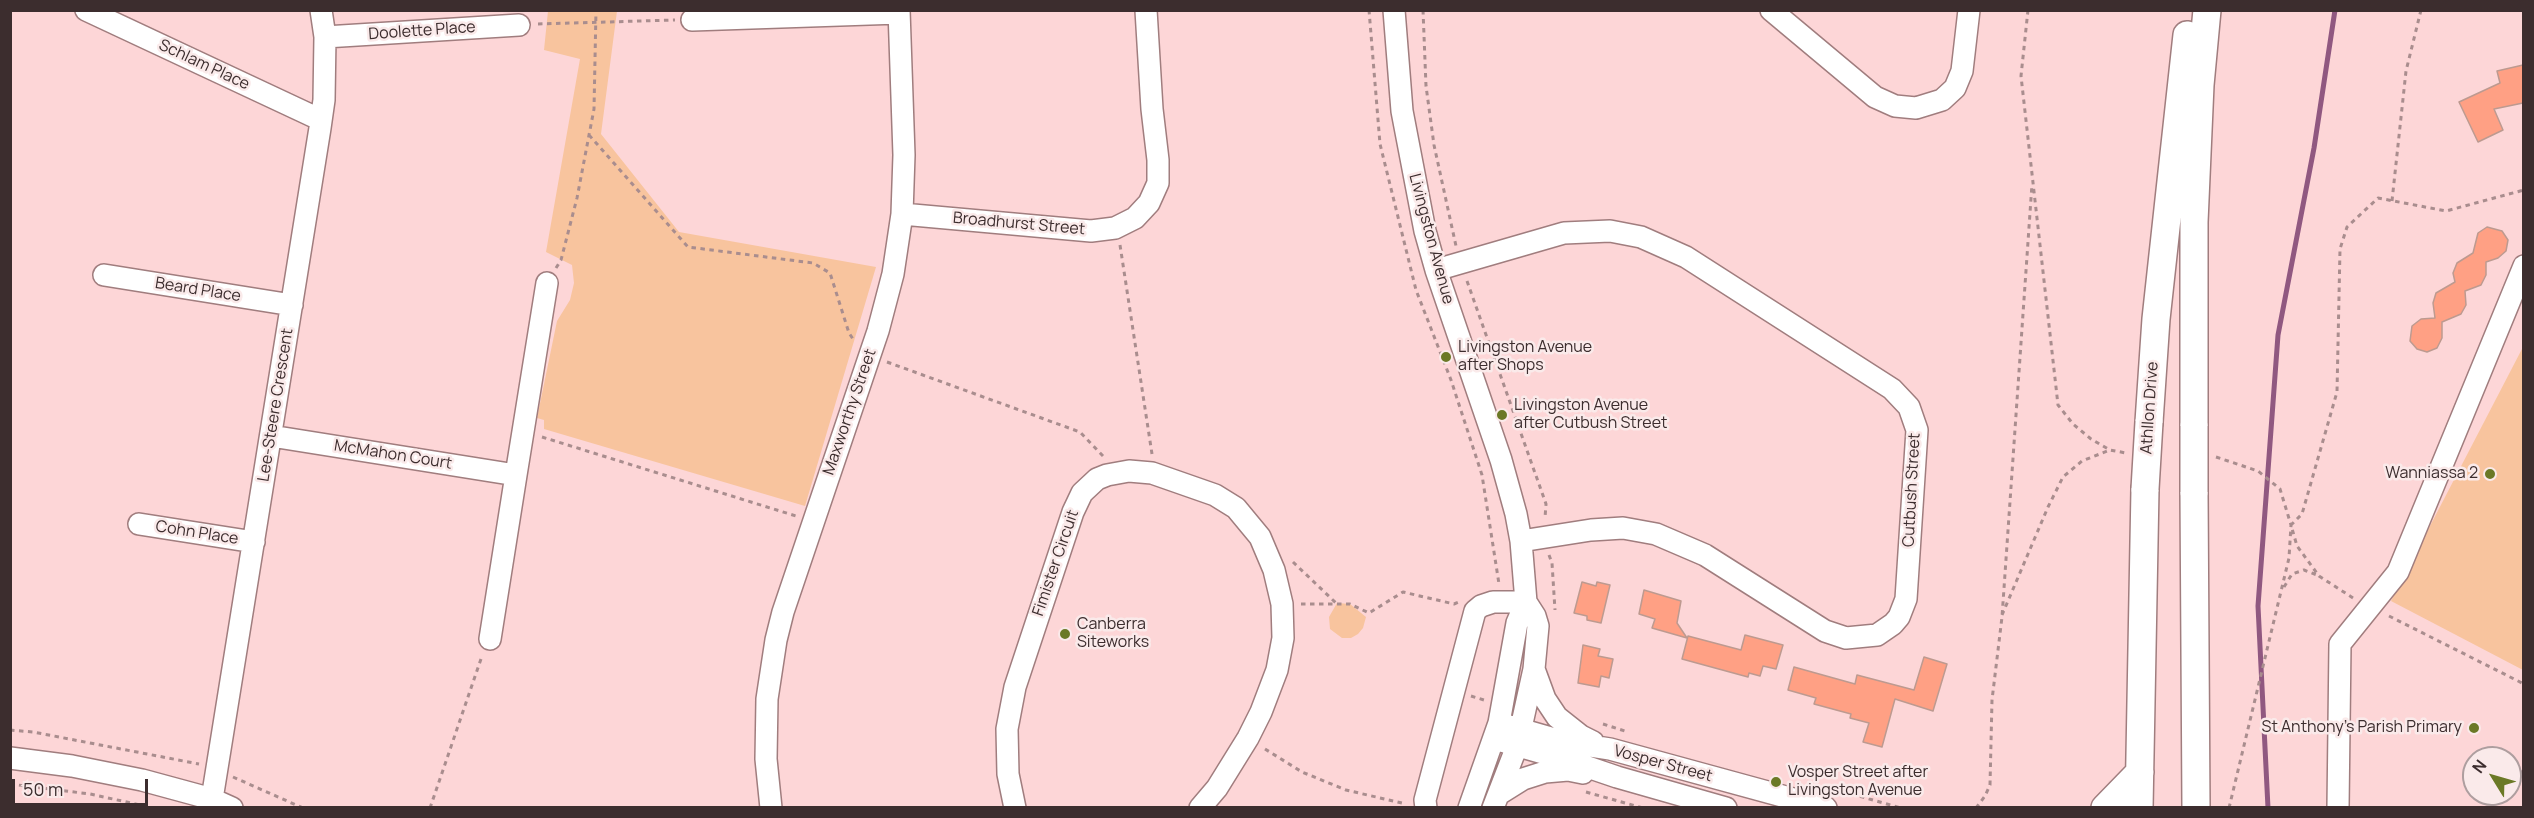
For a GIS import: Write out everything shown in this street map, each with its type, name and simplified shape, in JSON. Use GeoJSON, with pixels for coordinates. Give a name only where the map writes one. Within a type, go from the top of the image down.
{"type":"FeatureCollection","features":[{"type":"Feature","properties":{"kind":"main road","name":"Athllon Drive"},"geometry":{"type":"LineString","coordinates":[[2139,807],[2145,489],[2149,422],[2159,285],[2190,10]]}},
{"type":"Feature","properties":{"kind":"main road"},"geometry":{"type":"LineString","coordinates":[[2196,807],[2194,222],[2200,85],[2207,10]]}},
{"type":"Feature","properties":{"kind":"main road"},"geometry":{"type":"LineString","coordinates":[[2105,807],[2139,772]]}},
{"type":"Feature","properties":{"kind":"street","name":"Schlam Place"},"geometry":{"type":"LineString","coordinates":[[86,10],[321,120]]}},
{"type":"Feature","properties":{"kind":"street","name":"Lee-Steere Crescent"},"geometry":{"type":"LineString","coordinates":[[222,803],[217,771],[321,120],[325,37],[321,10]]}},
{"type":"Feature","properties":{"kind":"street","name":"Broadhurst Street"},"geometry":{"type":"LineString","coordinates":[[902,214],[1092,231],[1117,226],[1135,218],[1149,203],[1158,183],[1146,10]]}},
{"type":"Feature","properties":{"kind":"street","name":"Livingston Avenue"},"geometry":{"type":"LineString","coordinates":[[1395,10],[1402,111],[1408,151],[1436,270],[1501,460],[1521,541],[1526,602],[1518,623],[1499,722],[1468,807]]}},
{"type":"Feature","properties":{"kind":"street"},"geometry":{"type":"LineString","coordinates":[[1771,10],[1875,97],[1895,106],[1916,108],[1942,100],[1955,87],[1962,71],[1969,10]]}},
{"type":"Feature","properties":{"kind":"street"},"geometry":{"type":"LineString","coordinates":[[692,20],[899,12]]}},
{"type":"Feature","properties":{"kind":"street","name":"Maxworthy Street"},"geometry":{"type":"LineString","coordinates":[[771,807],[766,759],[767,699],[783,612],[870,355],[893,274],[902,214],[904,155],[899,12]]}},
{"type":"Feature","properties":{"kind":"street","name":"Doolette Place"},"geometry":{"type":"LineString","coordinates":[[325,37],[519,25]]}},
{"type":"Feature","properties":{"kind":"street","name":"Cutbush Street"},"geometry":{"type":"LineString","coordinates":[[1436,270],[1564,233],[1579,231],[1610,231],[1656,242],[1686,257],[1892,389],[1909,407],[1917,430],[1906,599],[1893,624],[1877,634],[1846,638],[1825,632],[1705,555],[1656,534],[1623,528],[1591,530],[1521,541]]}},
{"type":"Feature","properties":{"kind":"street"},"geometry":{"type":"LineString","coordinates":[[2338,807],[2340,644],[2398,572],[2523,266]]}},
{"type":"Feature","properties":{"kind":"street","name":"Beard Place"},"geometry":{"type":"LineString","coordinates":[[104,275],[292,305]]}},
{"type":"Feature","properties":{"kind":"street"},"geometry":{"type":"LineString","coordinates":[[486,648],[547,283]]}},
{"type":"Feature","properties":{"kind":"street","name":"McMahon Court"},"geometry":{"type":"LineString","coordinates":[[271,436],[516,475]]}},
{"type":"Feature","properties":{"kind":"street","name":"Fimister Circuit"},"geometry":{"type":"LineString","coordinates":[[1015,807],[1008,774],[1007,729],[1015,687],[1073,512],[1082,493],[1097,479],[1129,471],[1155,474],[1215,495],[1245,517],[1260,537],[1274,570],[1281,604],[1283,638],[1277,670],[1248,738],[1217,788],[1200,807]]}},
{"type":"Feature","properties":{"kind":"street","name":"Cohn Place"},"geometry":{"type":"LineString","coordinates":[[139,524],[254,542]]}},
{"type":"Feature","properties":{"kind":"street"},"geometry":{"type":"LineString","coordinates":[[1426,807],[1425,801],[1476,611],[1487,604],[1526,602]]}},
{"type":"Feature","properties":{"kind":"street","name":"Livingston Avenue"},"geometry":{"type":"LineString","coordinates":[[1496,801],[1520,738],[1534,669],[1538,626],[1526,602]]}},
{"type":"Feature","properties":{"kind":"street"},"geometry":{"type":"LineString","coordinates":[[1534,669],[1545,699],[1557,717],[1581,736],[1610,749]]}},
{"type":"Feature","properties":{"kind":"street","name":"Vosper Street"},"geometry":{"type":"LineString","coordinates":[[1499,722],[1520,738],[1567,760],[1617,777],[1726,807]]}},
{"type":"Feature","properties":{"kind":"street","name":"Vosper Street"},"geometry":{"type":"LineString","coordinates":[[1520,738],[1610,749],[1826,807]]}},
{"type":"Feature","properties":{"kind":"street"},"geometry":{"type":"LineString","coordinates":[[10,758],[131,777],[222,803]]}},
{"type":"Feature","properties":{"kind":"street"},"geometry":{"type":"LineString","coordinates":[[1496,801],[1522,779],[1545,772],[1569,770],[1617,777]]}},
{"type":"Feature","properties":{"kind":"path"},"geometry":{"type":"LineString","coordinates":[[547,283],[561,260],[577,198],[594,109],[596,10]]}},
{"type":"Feature","properties":{"kind":"path"},"geometry":{"type":"LineString","coordinates":[[1369,10],[1380,144],[1416,290],[1451,380],[1482,475],[1495,572],[1503,602]]}},
{"type":"Feature","properties":{"kind":"path"},"geometry":{"type":"LineString","coordinates":[[1423,10],[1426,86],[1434,144],[1451,230],[1546,504],[1546,538],[1552,563],[1555,616]]}},
{"type":"Feature","properties":{"kind":"path"},"geometry":{"type":"LineString","coordinates":[[2028,10],[2021,76],[2058,405],[2073,424],[2091,440],[2110,450],[2134,454]]}},
{"type":"Feature","properties":{"kind":"path"},"geometry":{"type":"LineString","coordinates":[[2392,201],[2406,71],[2421,10]]}},
{"type":"Feature","properties":{"kind":"path"},"geometry":{"type":"LineString","coordinates":[[519,25],[692,20]]}},
{"type":"Feature","properties":{"kind":"path"},"geometry":{"type":"LineString","coordinates":[[589,135],[688,246],[813,263],[830,273],[849,333],[860,350],[1080,432],[1107,460],[1114,473]]}},
{"type":"Feature","properties":{"kind":"path"},"geometry":{"type":"LineString","coordinates":[[1976,807],[1990,785],[1992,700],[2002,617],[2032,173]]}},
{"type":"Feature","properties":{"kind":"path"},"geometry":{"type":"LineString","coordinates":[[2229,807],[2289,558],[2291,525],[2302,514],[2337,392],[2340,249],[2348,227],[2378,198],[2446,211],[2523,190]]}},
{"type":"Feature","properties":{"kind":"path"},"geometry":{"type":"LineString","coordinates":[[1117,226],[1155,474]]}},
{"type":"Feature","properties":{"kind":"path"},"geometry":{"type":"LineString","coordinates":[[523,431],[813,521]]}},
{"type":"Feature","properties":{"kind":"path"},"geometry":{"type":"LineString","coordinates":[[2002,617],[2063,477],[2082,461],[2110,450]]}},
{"type":"Feature","properties":{"kind":"path"},"geometry":{"type":"LineString","coordinates":[[2210,456],[2234,461],[2263,475],[2280,489],[2297,546],[2319,576]]}},
{"type":"Feature","properties":{"kind":"path"},"geometry":{"type":"LineString","coordinates":[[1290,559],[1337,603]]}},
{"type":"Feature","properties":{"kind":"path"},"geometry":{"type":"LineString","coordinates":[[2281,591],[2292,574],[2304,570],[2319,576],[2370,607],[2523,684]]}},
{"type":"Feature","properties":{"kind":"path"},"geometry":{"type":"LineString","coordinates":[[1281,604],[1350,604],[1370,613],[1403,592],[1454,604],[1463,601]]}},
{"type":"Feature","properties":{"kind":"path"},"geometry":{"type":"LineString","coordinates":[[430,807],[486,648]]}},
{"type":"Feature","properties":{"kind":"path"},"geometry":{"type":"LineString","coordinates":[[1454,691],[1492,703],[1499,722]]}},
{"type":"Feature","properties":{"kind":"path"},"geometry":{"type":"LineString","coordinates":[[10,730],[33,732],[184,760],[217,771],[303,807]]}},
{"type":"Feature","properties":{"kind":"path"},"geometry":{"type":"LineString","coordinates":[[1248,738],[1302,772],[1346,790],[1409,805],[1409,807]]}},
{"type":"Feature","properties":{"kind":"path"},"geometry":{"type":"LineString","coordinates":[[2523,770],[2520,774],[2523,778]]}},
{"type":"Feature","properties":{"kind":"path"},"geometry":{"type":"LineString","coordinates":[[10,784],[90,794],[154,807]]}},
{"type":"Feature","properties":{"kind":"path"},"geometry":{"type":"LineString","coordinates":[[1580,790],[1643,807]]}},
{"type":"Feature","properties":{"kind":"shaded area"},"geometry":{"type":"Polygon","coordinates":[[[548,11],[617,11],[601,134],[679,232],[876,267],[805,506],[544,429],[544,420],[537,418],[557,321],[570,300],[574,283],[572,265],[546,252],[580,59],[544,50],[548,11]]]}},
{"type":"Feature","properties":{"kind":"shaded area","name":"Wanniassa 2"},"geometry":{"type":"Polygon","coordinates":[[[2523,347],[2523,670],[2391,601],[2523,347]]]}},
{"type":"Feature","properties":{"kind":"shaded area"},"geometry":{"type":"Polygon","coordinates":[[[1337,603],[1350,604],[1366,617],[1363,628],[1351,638],[1342,638],[1330,629],[1329,617],[1337,603]]]}},
{"type":"Feature","properties":{"kind":"building"},"geometry":{"type":"Polygon","coordinates":[[[2523,65],[2523,103],[2494,109],[2503,130],[2478,142],[2459,102],[2500,83],[2497,71],[2523,65]]]}},
{"type":"Feature","properties":{"kind":"building"},"geometry":{"type":"Polygon","coordinates":[[[2487,227],[2502,231],[2508,240],[2506,251],[2498,258],[2486,262],[2486,275],[2481,285],[2465,291],[2466,305],[2461,314],[2442,322],[2442,338],[2437,348],[2427,352],[2417,349],[2410,341],[2412,326],[2421,319],[2435,318],[2433,303],[2436,293],[2455,282],[2453,273],[2457,263],[2473,253],[2478,233],[2487,227]]]}},
{"type":"Feature","properties":{"kind":"building"},"geometry":{"type":"Polygon","coordinates":[[[1582,582],[1596,586],[1597,582],[1610,585],[1601,623],[1587,620],[1587,616],[1574,613],[1582,582]]]}},
{"type":"Feature","properties":{"kind":"building"},"geometry":{"type":"Polygon","coordinates":[[[1644,590],[1681,601],[1677,623],[1687,638],[1652,628],[1655,619],[1639,614],[1644,590]]]}},
{"type":"Feature","properties":{"kind":"building"},"geometry":{"type":"Polygon","coordinates":[[[1745,635],[1783,645],[1776,669],[1763,666],[1760,676],[1749,673],[1748,677],[1682,659],[1688,636],[1741,650],[1745,635]]]}},
{"type":"Feature","properties":{"kind":"building"},"geometry":{"type":"Polygon","coordinates":[[[1583,645],[1600,649],[1598,656],[1613,659],[1609,678],[1601,676],[1599,687],[1578,683],[1583,645]]]}},
{"type":"Feature","properties":{"kind":"building"},"geometry":{"type":"Polygon","coordinates":[[[1924,657],[1947,664],[1933,711],[1895,699],[1882,747],[1863,742],[1869,723],[1850,718],[1851,714],[1814,704],[1816,698],[1788,690],[1794,667],[1855,684],[1857,675],[1914,690],[1924,657]]]}},
{"type":"Feature","properties":{"kind":"waterway"},"geometry":{"type":"LineString","coordinates":[[2268,808],[2258,606],[2278,335],[2314,148],[2335,10]]}},
{"type":"Feature","properties":{"kind":"place","name":"Livingston Avenue after Shops"},"geometry":{"type":"Point","coordinates":[1446,357]}},
{"type":"Feature","properties":{"kind":"place","name":"Livingston Avenue after Cutbush Street"},"geometry":{"type":"Point","coordinates":[1502,415]}},
{"type":"Feature","properties":{"kind":"place","name":"Wanniassa 2"},"geometry":{"type":"Point","coordinates":[2490,474]}},
{"type":"Feature","properties":{"kind":"place","name":"Canberra Siteworks"},"geometry":{"type":"Point","coordinates":[1065,634]}},
{"type":"Feature","properties":{"kind":"place","name":"St Anthony’s Parish Primary"},"geometry":{"type":"Point","coordinates":[2474,728]}},
{"type":"Feature","properties":{"kind":"place","name":"Vosper Street after Livingston Avenue"},"geometry":{"type":"Point","coordinates":[1776,782]}}]}
